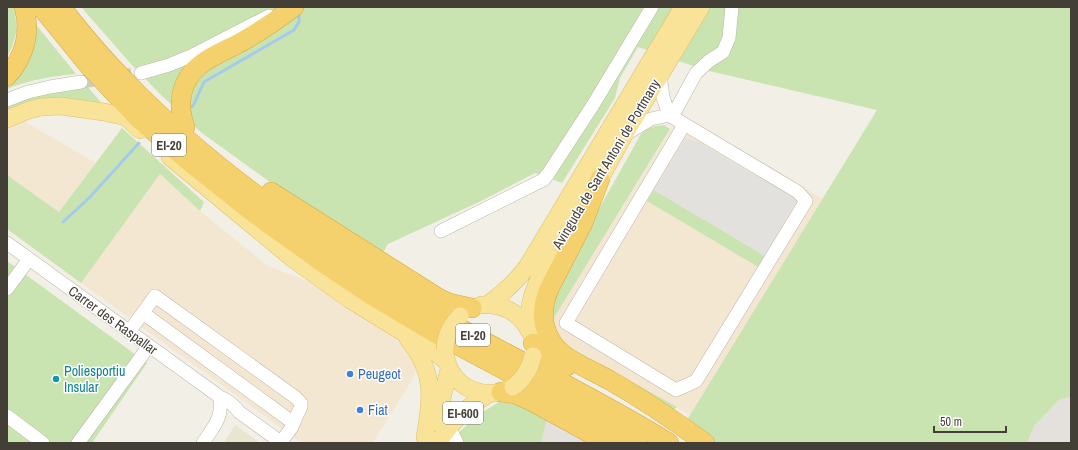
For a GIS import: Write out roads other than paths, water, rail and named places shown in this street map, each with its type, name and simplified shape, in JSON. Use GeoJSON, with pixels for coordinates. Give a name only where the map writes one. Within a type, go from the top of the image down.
{"type":"FeatureCollection","features":[{"type":"Feature","properties":{"kind":"highway"},"geometry":{"type":"LineString","coordinates":[[7,76],[17,63],[23,50],[27,27],[27,17],[24,7]]}},
{"type":"Feature","properties":{"kind":"highway"},"geometry":{"type":"LineString","coordinates":[[32,7],[84,72],[126,117]]}},
{"type":"Feature","properties":{"kind":"highway","name":"EI-20"},"geometry":{"type":"LineString","coordinates":[[41,7],[89,66],[138,118],[186,160],[255,214],[373,296],[429,329],[638,443]]}},
{"type":"Feature","properties":{"kind":"highway","name":"EI-20"},"geometry":{"type":"LineString","coordinates":[[61,7],[103,58],[134,78],[163,118],[205,155],[308,233],[374,277],[442,319],[579,392],[669,443]]}},
{"type":"Feature","properties":{"kind":"highway"},"geometry":{"type":"LineString","coordinates":[[185,127],[180,109],[181,101],[183,90],[192,73],[199,66],[266,27],[293,7]]}},
{"type":"Feature","properties":{"kind":"highway"},"geometry":{"type":"LineString","coordinates":[[134,78],[149,96],[228,164],[440,299],[473,310]]}},
{"type":"Feature","properties":{"kind":"highway"},"geometry":{"type":"LineString","coordinates":[[600,179],[583,223],[545,299],[543,310],[547,334],[562,354],[611,381],[664,414],[705,443]]}},
{"type":"Feature","properties":{"kind":"highway"},"geometry":{"type":"LineString","coordinates":[[531,342],[543,353],[615,392],[697,443]]}},
{"type":"Feature","properties":{"kind":"highway"},"geometry":{"type":"LineString","coordinates":[[502,391],[515,394],[529,400],[608,443]]}},
{"type":"Feature","properties":{"kind":"main road","name":"Avinguda de Sant Antoni de Portmany"},"geometry":{"type":"LineString","coordinates":[[473,310],[506,290],[527,268],[683,7]]}},
{"type":"Feature","properties":{"kind":"main road","name":"Avinguda de Sant Antoni de Portmany"},"geometry":{"type":"LineString","coordinates":[[531,342],[528,317],[532,297],[545,266],[600,179],[624,135],[701,7]]}},
{"type":"Feature","properties":{"kind":"main road"},"geometry":{"type":"LineString","coordinates":[[7,119],[29,110],[50,106],[80,108],[126,117],[154,144],[292,259],[349,299],[447,360]]}},
{"type":"Feature","properties":{"kind":"main road"},"geometry":{"type":"LineString","coordinates":[[473,310],[500,306],[513,312],[523,321],[531,342]]}},
{"type":"Feature","properties":{"kind":"main road","name":"EI-600"},"geometry":{"type":"LineString","coordinates":[[428,441],[439,410],[447,360],[446,340],[448,333],[455,321],[473,310]]}},
{"type":"Feature","properties":{"kind":"main road"},"geometry":{"type":"LineString","coordinates":[[402,332],[416,349],[425,366],[429,381],[430,405],[428,441]]}},
{"type":"Feature","properties":{"kind":"main road","name":"EI-600"},"geometry":{"type":"LineString","coordinates":[[428,441],[449,427],[482,398],[502,391],[518,383],[529,368],[531,342]]}},
{"type":"Feature","properties":{"kind":"main road","name":"EI-600"},"geometry":{"type":"LineString","coordinates":[[447,360],[458,381],[464,386],[477,392],[502,391]]}},
{"type":"Feature","properties":{"kind":"street"},"geometry":{"type":"LineString","coordinates":[[263,19],[278,7]]}},
{"type":"Feature","properties":{"kind":"street"},"geometry":{"type":"LineString","coordinates":[[134,78],[191,56],[263,19],[293,7]]}},
{"type":"Feature","properties":{"kind":"street"},"geometry":{"type":"LineString","coordinates":[[441,231],[543,180],[594,104],[652,7]]}},
{"type":"Feature","properties":{"kind":"street"},"geometry":{"type":"LineString","coordinates":[[624,135],[651,119],[670,116],[696,74],[709,61],[723,52],[729,38],[732,7]]}},
{"type":"Feature","properties":{"kind":"street"},"geometry":{"type":"LineString","coordinates":[[660,74],[663,96],[670,116],[798,192],[806,201],[696,381],[676,390],[566,322],[684,125]]}},
{"type":"Feature","properties":{"kind":"street"},"geometry":{"type":"LineString","coordinates":[[7,100],[50,86],[81,82]]}},
{"type":"Feature","properties":{"kind":"street","name":"Carrer des Raspallar"},"geometry":{"type":"LineString","coordinates":[[7,243],[220,397],[226,399],[234,405],[239,412],[281,442]]}},
{"type":"Feature","properties":{"kind":"street"},"geometry":{"type":"LineString","coordinates":[[7,289],[29,259]]}},
{"type":"Feature","properties":{"kind":"street"},"geometry":{"type":"LineString","coordinates":[[129,332],[155,296],[299,400],[301,407],[292,427],[281,442]]}},
{"type":"Feature","properties":{"kind":"street"},"geometry":{"type":"LineString","coordinates":[[143,313],[288,419],[294,421]]}},
{"type":"Feature","properties":{"kind":"street"},"geometry":{"type":"LineString","coordinates":[[78,443],[149,346]]}},
{"type":"Feature","properties":{"kind":"street"},"geometry":{"type":"LineString","coordinates":[[204,443],[218,419],[221,410],[220,397]]}},
{"type":"Feature","properties":{"kind":"street"},"geometry":{"type":"LineString","coordinates":[[218,419],[230,412],[239,412]]}},
{"type":"Feature","properties":{"kind":"street"},"geometry":{"type":"LineString","coordinates":[[7,416],[43,443]]}},
{"type":"Feature","properties":{"kind":"street"},"geometry":{"type":"LineString","coordinates":[[449,427],[457,443]]}},
{"type":"Feature","properties":{"kind":"waterway"},"geometry":{"type":"LineString","coordinates":[[187,108],[193,106],[204,82],[294,30],[299,22],[299,16]]}},
{"type":"Feature","properties":{"kind":"waterway"},"geometry":{"type":"LineString","coordinates":[[63,222],[90,197],[139,143]]}},
{"type":"Feature","properties":{"kind":"tunnel"},"geometry":{"type":"LineString","coordinates":[[81,82],[141,73]]}},
{"type":"Feature","properties":{"kind":"place","name":"Peugeot"},"geometry":{"type":"Point","coordinates":[350,374]}},
{"type":"Feature","properties":{"kind":"place","name":"Poliesportiu Insular"},"geometry":{"type":"Point","coordinates":[56,379]}},
{"type":"Feature","properties":{"kind":"place","name":"Fiat"},"geometry":{"type":"Point","coordinates":[360,410]}}]}
